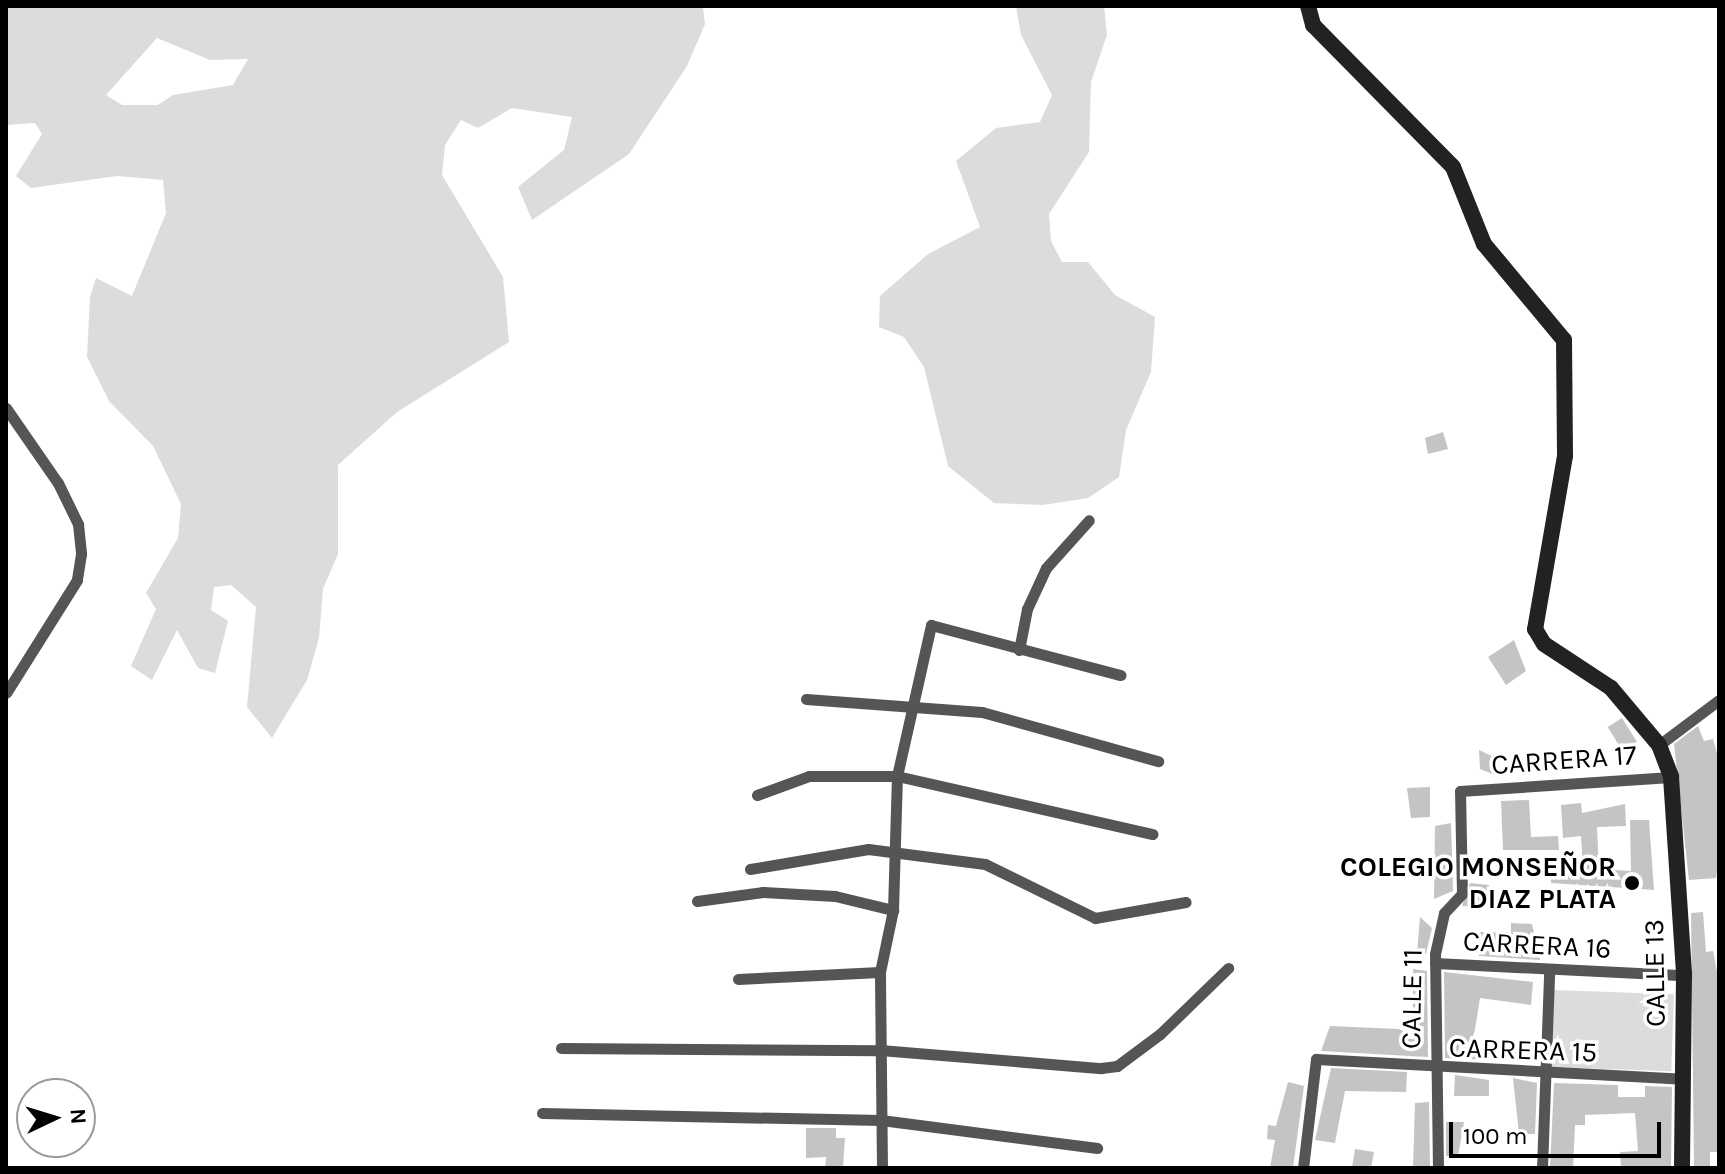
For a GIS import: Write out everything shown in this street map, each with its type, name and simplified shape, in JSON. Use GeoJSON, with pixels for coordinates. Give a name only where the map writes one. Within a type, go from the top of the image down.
{"type":"FeatureCollection","features":[{"type":"Feature","properties":{"kind":"street","name":"CALLE 13"},"geometry":{"type":"LineString","coordinates":[[1308,6],[1313,25],[1453,167],[1484,244],[1564,340],[1565,456],[1535,629],[1544,644],[1611,688],[1659,745],[1671,777],[1684,975],[1682,1168]]}},
{"type":"Feature","properties":{"kind":"street"},"geometry":{"type":"LineString","coordinates":[[6,408],[58,483],[78,524],[81,554],[77,580],[6,693]]}},
{"type":"Feature","properties":{"kind":"street"},"geometry":{"type":"LineString","coordinates":[[1019,650],[1027,609],[1046,568],[1089,520]]}},
{"type":"Feature","properties":{"kind":"street"},"geometry":{"type":"LineString","coordinates":[[882,1168],[880,972],[893,910],[892,852],[897,776],[910,703],[931,625],[1120,675]]}},
{"type":"Feature","properties":{"kind":"street"},"geometry":{"type":"LineString","coordinates":[[806,699],[910,703],[982,712],[1158,761]]}},
{"type":"Feature","properties":{"kind":"street"},"geometry":{"type":"LineString","coordinates":[[1659,745],[1719,700]]}},
{"type":"Feature","properties":{"kind":"street"},"geometry":{"type":"LineString","coordinates":[[757,795],[809,776],[897,776],[1153,834]]}},
{"type":"Feature","properties":{"kind":"street","name":"CARRERA 17"},"geometry":{"type":"LineString","coordinates":[[1460,791],[1671,777]]}},
{"type":"Feature","properties":{"kind":"street","name":"CALLE 11"},"geometry":{"type":"LineString","coordinates":[[1438,1168],[1434,1070],[1435,963],[1440,924],[1462,894],[1460,791]]}},
{"type":"Feature","properties":{"kind":"street"},"geometry":{"type":"LineString","coordinates":[[750,869],[836,849],[892,852],[985,864],[1095,918],[1186,902]]}},
{"type":"Feature","properties":{"kind":"street"},"geometry":{"type":"LineString","coordinates":[[697,901],[763,892],[835,896],[893,910]]}},
{"type":"Feature","properties":{"kind":"street","name":"CARRERA 16"},"geometry":{"type":"LineString","coordinates":[[1435,963],[1549,973],[1684,975]]}},
{"type":"Feature","properties":{"kind":"street"},"geometry":{"type":"LineString","coordinates":[[561,1048],[880,1050],[1117,1066],[1228,968]]}},
{"type":"Feature","properties":{"kind":"street"},"geometry":{"type":"LineString","coordinates":[[738,979],[880,972]]}},
{"type":"Feature","properties":{"kind":"street"},"geometry":{"type":"LineString","coordinates":[[1542,1168],[1542,1076],[1549,973]]}},
{"type":"Feature","properties":{"kind":"street","name":"CARRERA 15"},"geometry":{"type":"LineString","coordinates":[[1303,1168],[1316,1059],[1542,1076],[1682,1079]]}},
{"type":"Feature","properties":{"kind":"street"},"geometry":{"type":"LineString","coordinates":[[542,1113],[881,1120],[1097,1148]]}},
{"type":"Feature","properties":{"kind":"shaded area"},"geometry":{"type":"Polygon","coordinates":[[[6,6],[703,6],[705,24],[687,66],[629,154],[532,220],[518,187],[564,150],[572,117],[512,108],[478,128],[461,120],[445,145],[442,175],[503,277],[509,342],[397,412],[338,465],[338,554],[323,589],[319,638],[307,680],[272,738],[247,707],[256,607],[231,585],[214,587],[211,610],[228,621],[215,673],[198,668],[177,630],[152,680],[131,666],[156,609],[146,593],[178,538],[181,504],[153,446],[109,401],[87,357],[90,297],[96,278],[132,296],[166,213],[163,180],[117,176],[31,188],[16,176],[42,134],[35,123],[6,125],[6,6]],[[157,38],[106,95],[122,105],[158,105],[173,95],[233,85],[248,59],[210,60],[157,38]]]}},
{"type":"Feature","properties":{"kind":"shaded area"},"geometry":{"type":"Polygon","coordinates":[[[1016,6],[1104,6],[1107,35],[1091,82],[1089,152],[1049,214],[1051,241],[1062,262],[1088,262],[1115,295],[1155,317],[1151,372],[1126,430],[1119,477],[1088,498],[1043,505],[994,503],[948,466],[924,367],[904,337],[879,327],[880,296],[928,254],[980,227],[956,161],[996,128],[1040,122],[1052,95],[1021,35],[1016,6]]]}},
{"type":"Feature","properties":{"kind":"shaded area"},"geometry":{"type":"Polygon","coordinates":[[[1554,990],[1674,994],[1671,1071],[1551,1067],[1554,990]]]}},
{"type":"Feature","properties":{"kind":"building"},"geometry":{"type":"Polygon","coordinates":[[[1443,432],[1448,449],[1428,454],[1425,438],[1443,432]]]}},
{"type":"Feature","properties":{"kind":"building"},"geometry":{"type":"Polygon","coordinates":[[[1514,640],[1526,671],[1506,685],[1488,657],[1514,640]]]}},
{"type":"Feature","properties":{"kind":"building"},"geometry":{"type":"Polygon","coordinates":[[[1622,718],[1637,742],[1622,751],[1608,727],[1622,718]]]}},
{"type":"Feature","properties":{"kind":"building"},"geometry":{"type":"Polygon","coordinates":[[[1698,726],[1704,741],[1713,739],[1719,760],[1719,858],[1716,878],[1689,880],[1674,744],[1698,726]]]}},
{"type":"Feature","properties":{"kind":"building"},"geometry":{"type":"Polygon","coordinates":[[[1479,750],[1500,760],[1495,775],[1480,769],[1479,750]]]}},
{"type":"Feature","properties":{"kind":"building"},"geometry":{"type":"Polygon","coordinates":[[[1430,787],[1430,817],[1411,818],[1407,788],[1430,787]]]}},
{"type":"Feature","properties":{"kind":"building"},"geometry":{"type":"Polygon","coordinates":[[[1529,800],[1531,837],[1558,836],[1559,850],[1503,850],[1501,801],[1529,800]]]}},
{"type":"Feature","properties":{"kind":"building"},"geometry":{"type":"Polygon","coordinates":[[[1581,803],[1582,813],[1625,804],[1626,826],[1597,827],[1599,869],[1631,871],[1630,820],[1649,820],[1654,890],[1551,883],[1552,866],[1583,868],[1581,836],[1563,838],[1561,805],[1581,803]]]}},
{"type":"Feature","properties":{"kind":"building"},"geometry":{"type":"Polygon","coordinates":[[[1451,823],[1453,891],[1434,899],[1435,826],[1451,823]]]}},
{"type":"Feature","properties":{"kind":"building"},"geometry":{"type":"Polygon","coordinates":[[[1470,883],[1489,885],[1486,908],[1462,906],[1470,883]]]}},
{"type":"Feature","properties":{"kind":"building"},"geometry":{"type":"Polygon","coordinates":[[[1703,912],[1706,952],[1713,951],[1719,982],[1719,1152],[1710,1152],[1710,1168],[1694,1168],[1691,913],[1703,912]]]}},
{"type":"Feature","properties":{"kind":"building"},"geometry":{"type":"Polygon","coordinates":[[[1420,917],[1432,928],[1426,954],[1417,954],[1420,917]]]}},
{"type":"Feature","properties":{"kind":"building"},"geometry":{"type":"Polygon","coordinates":[[[1511,923],[1532,924],[1540,960],[1479,956],[1480,932],[1511,933],[1511,923]]]}},
{"type":"Feature","properties":{"kind":"building"},"geometry":{"type":"Polygon","coordinates":[[[1413,969],[1427,971],[1428,1057],[1321,1051],[1330,1026],[1399,1029],[1413,1037],[1413,969]]]}},
{"type":"Feature","properties":{"kind":"building"},"geometry":{"type":"Polygon","coordinates":[[[1444,972],[1533,982],[1531,1005],[1480,998],[1472,1048],[1488,1049],[1486,1060],[1445,1058],[1444,972]]]}},
{"type":"Feature","properties":{"kind":"building"},"geometry":{"type":"Polygon","coordinates":[[[1518,1043],[1534,1043],[1533,1062],[1511,1061],[1518,1043]]]}},
{"type":"Feature","properties":{"kind":"building"},"geometry":{"type":"Polygon","coordinates":[[[1331,1068],[1407,1072],[1406,1092],[1345,1091],[1335,1143],[1315,1140],[1331,1068]]]}},
{"type":"Feature","properties":{"kind":"building"},"geometry":{"type":"Polygon","coordinates":[[[1455,1075],[1489,1080],[1489,1096],[1454,1096],[1455,1075]]]}},
{"type":"Feature","properties":{"kind":"building"},"geometry":{"type":"Polygon","coordinates":[[[1513,1078],[1537,1083],[1535,1134],[1519,1134],[1513,1078]]]}},
{"type":"Feature","properties":{"kind":"building"},"geometry":{"type":"Polygon","coordinates":[[[1288,1082],[1304,1086],[1293,1168],[1270,1168],[1275,1140],[1267,1139],[1268,1125],[1276,1126],[1288,1082]]]}},
{"type":"Feature","properties":{"kind":"building"},"geometry":{"type":"Polygon","coordinates":[[[1554,1083],[1618,1085],[1618,1097],[1645,1097],[1645,1086],[1672,1087],[1671,1168],[1621,1167],[1620,1152],[1638,1151],[1635,1113],[1585,1115],[1585,1125],[1575,1125],[1573,1168],[1550,1168],[1554,1083]]]}},
{"type":"Feature","properties":{"kind":"building"},"geometry":{"type":"Polygon","coordinates":[[[1429,1102],[1430,1168],[1413,1168],[1415,1103],[1429,1102]]]}},
{"type":"Feature","properties":{"kind":"building"},"geometry":{"type":"Polygon","coordinates":[[[1446,1122],[1464,1122],[1458,1156],[1446,1156],[1446,1122]]]}},
{"type":"Feature","properties":{"kind":"building"},"geometry":{"type":"Polygon","coordinates":[[[806,1128],[836,1128],[836,1138],[845,1138],[843,1168],[825,1168],[826,1157],[806,1158],[806,1128]]]}},
{"type":"Feature","properties":{"kind":"building"},"geometry":{"type":"Polygon","coordinates":[[[1355,1149],[1374,1152],[1371,1168],[1352,1168],[1355,1149]]]}},
{"type":"Feature","properties":{"kind":"place","name":"COLEGIO MONSEÑOR DIAZ PLATA"},"geometry":{"type":"Point","coordinates":[1632,883]}}]}
